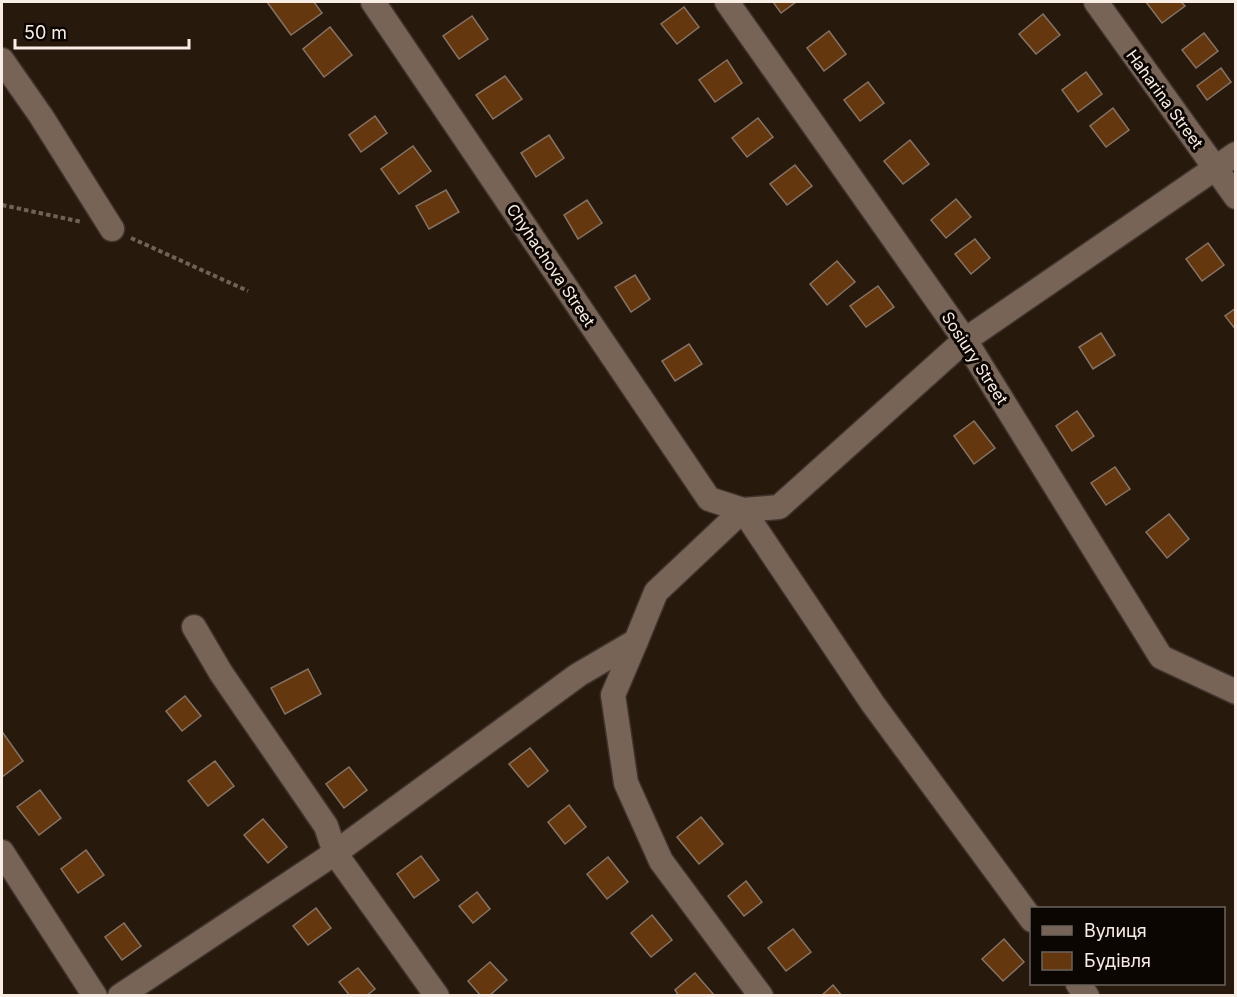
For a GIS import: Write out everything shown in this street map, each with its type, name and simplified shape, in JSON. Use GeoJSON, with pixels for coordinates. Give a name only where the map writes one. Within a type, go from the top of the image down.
{"type":"FeatureCollection","features":[{"type":"Feature","properties":{"kind":"street","name":"Chyhachova Street"},"geometry":{"type":"LineString","coordinates":[[373,2],[709,499],[743,510]]}},
{"type":"Feature","properties":{"kind":"street","name":"Sosiury Street"},"geometry":{"type":"LineString","coordinates":[[727,2],[965,340],[1161,657],[1236,692]]}},
{"type":"Feature","properties":{"kind":"street","name":"Haharina Street"},"geometry":{"type":"LineString","coordinates":[[1096,2],[1236,197]]}},
{"type":"Feature","properties":{"kind":"street"},"geometry":{"type":"LineString","coordinates":[[2,60],[41,116],[112,229]]}},
{"type":"Feature","properties":{"kind":"street"},"geometry":{"type":"LineString","coordinates":[[761,996],[661,861],[626,783],[614,695],[656,592],[743,510],[779,507],[965,340],[1236,154]]}},
{"type":"Feature","properties":{"kind":"street"},"geometry":{"type":"LineString","coordinates":[[743,510],[873,704],[1030,917]]}},
{"type":"Feature","properties":{"kind":"street"},"geometry":{"type":"LineString","coordinates":[[194,627],[221,673],[326,826],[335,853],[437,996]]}},
{"type":"Feature","properties":{"kind":"street"},"geometry":{"type":"LineString","coordinates":[[120,996],[335,853],[578,675],[636,641]]}},
{"type":"Feature","properties":{"kind":"street"},"geometry":{"type":"LineString","coordinates":[[2,852],[95,996]]}},
{"type":"Feature","properties":{"kind":"building"},"geometry":{"type":"Polygon","coordinates":[[[267,2],[314,2],[322,13],[291,35],[267,2]]]}},
{"type":"Feature","properties":{"kind":"building"},"geometry":{"type":"Polygon","coordinates":[[[773,2],[796,2],[781,13],[773,2]]]}},
{"type":"Feature","properties":{"kind":"building"},"geometry":{"type":"Polygon","coordinates":[[[1146,2],[1181,2],[1185,6],[1162,23],[1146,2]]]}},
{"type":"Feature","properties":{"kind":"building"},"geometry":{"type":"Polygon","coordinates":[[[684,7],[699,27],[677,44],[661,24],[684,7]]]}},
{"type":"Feature","properties":{"kind":"building"},"geometry":{"type":"Polygon","coordinates":[[[1043,14],[1060,35],[1036,54],[1019,34],[1043,14]]]}},
{"type":"Feature","properties":{"kind":"building"},"geometry":{"type":"Polygon","coordinates":[[[472,16],[488,39],[459,59],[443,36],[472,16]]]}},
{"type":"Feature","properties":{"kind":"building"},"geometry":{"type":"Polygon","coordinates":[[[330,27],[352,55],[324,77],[303,49],[330,27]]]}},
{"type":"Feature","properties":{"kind":"building"},"geometry":{"type":"Polygon","coordinates":[[[829,31],[846,54],[824,71],[807,48],[829,31]]]}},
{"type":"Feature","properties":{"kind":"building"},"geometry":{"type":"Polygon","coordinates":[[[1204,33],[1218,51],[1196,68],[1182,50],[1204,33]]]}},
{"type":"Feature","properties":{"kind":"building"},"geometry":{"type":"Polygon","coordinates":[[[727,60],[742,83],[715,102],[699,80],[727,60]]]}},
{"type":"Feature","properties":{"kind":"building"},"geometry":{"type":"Polygon","coordinates":[[[1221,68],[1231,82],[1207,100],[1197,86],[1221,68]]]}},
{"type":"Feature","properties":{"kind":"building"},"geometry":{"type":"Polygon","coordinates":[[[1086,72],[1102,94],[1078,112],[1062,90],[1086,72]]]}},
{"type":"Feature","properties":{"kind":"building"},"geometry":{"type":"Polygon","coordinates":[[[505,76],[522,99],[493,119],[476,95],[505,76]]]}},
{"type":"Feature","properties":{"kind":"building"},"geometry":{"type":"Polygon","coordinates":[[[868,82],[884,103],[860,121],[844,100],[868,82]]]}},
{"type":"Feature","properties":{"kind":"building"},"geometry":{"type":"Polygon","coordinates":[[[1113,108],[1129,130],[1106,147],[1090,126],[1113,108]]]}},
{"type":"Feature","properties":{"kind":"building"},"geometry":{"type":"Polygon","coordinates":[[[375,116],[387,133],[361,152],[349,135],[375,116]]]}},
{"type":"Feature","properties":{"kind":"building"},"geometry":{"type":"Polygon","coordinates":[[[758,118],[773,137],[747,157],[732,138],[758,118]]]}},
{"type":"Feature","properties":{"kind":"building"},"geometry":{"type":"Polygon","coordinates":[[[549,135],[564,158],[536,177],[521,153],[549,135]]]}},
{"type":"Feature","properties":{"kind":"building"},"geometry":{"type":"Polygon","coordinates":[[[910,140],[929,164],[903,184],[884,161],[910,140]]]}},
{"type":"Feature","properties":{"kind":"building"},"geometry":{"type":"Polygon","coordinates":[[[413,146],[431,171],[399,194],[381,169],[413,146]]]}},
{"type":"Feature","properties":{"kind":"building"},"geometry":{"type":"Polygon","coordinates":[[[795,165],[812,186],[787,205],[770,184],[795,165]]]}},
{"type":"Feature","properties":{"kind":"building"},"geometry":{"type":"Polygon","coordinates":[[[446,190],[459,212],[429,229],[416,206],[446,190]]]}},
{"type":"Feature","properties":{"kind":"building"},"geometry":{"type":"Polygon","coordinates":[[[956,199],[971,217],[946,238],[931,220],[956,199]]]}},
{"type":"Feature","properties":{"kind":"building"},"geometry":{"type":"Polygon","coordinates":[[[587,200],[602,223],[578,239],[564,215],[587,200]]]}},
{"type":"Feature","properties":{"kind":"building"},"geometry":{"type":"Polygon","coordinates":[[[975,239],[990,258],[971,274],[955,254],[975,239]]]}},
{"type":"Feature","properties":{"kind":"building"},"geometry":{"type":"Polygon","coordinates":[[[1208,243],[1224,265],[1202,281],[1186,259],[1208,243]]]}},
{"type":"Feature","properties":{"kind":"building"},"geometry":{"type":"Polygon","coordinates":[[[837,261],[855,282],[827,305],[810,284],[837,261]]]}},
{"type":"Feature","properties":{"kind":"building"},"geometry":{"type":"Polygon","coordinates":[[[635,275],[650,299],[631,312],[615,287],[635,275]]]}},
{"type":"Feature","properties":{"kind":"building"},"geometry":{"type":"Polygon","coordinates":[[[878,286],[894,307],[866,327],[850,306],[878,286]]]}},
{"type":"Feature","properties":{"kind":"building"},"geometry":{"type":"Polygon","coordinates":[[[1236,308],[1236,330],[1225,316],[1236,308]]]}},
{"type":"Feature","properties":{"kind":"building"},"geometry":{"type":"Polygon","coordinates":[[[1101,333],[1115,355],[1093,369],[1079,347],[1101,333]]]}},
{"type":"Feature","properties":{"kind":"building"},"geometry":{"type":"Polygon","coordinates":[[[689,344],[702,364],[675,381],[662,361],[689,344]]]}},
{"type":"Feature","properties":{"kind":"building"},"geometry":{"type":"Polygon","coordinates":[[[1077,411],[1094,436],[1072,451],[1056,426],[1077,411]]]}},
{"type":"Feature","properties":{"kind":"building"},"geometry":{"type":"Polygon","coordinates":[[[974,421],[995,448],[974,464],[954,436],[974,421]]]}},
{"type":"Feature","properties":{"kind":"building"},"geometry":{"type":"Polygon","coordinates":[[[1115,467],[1130,489],[1106,505],[1091,483],[1115,467]]]}},
{"type":"Feature","properties":{"kind":"building"},"geometry":{"type":"Polygon","coordinates":[[[1169,514],[1189,539],[1167,558],[1146,532],[1169,514]]]}},
{"type":"Feature","properties":{"kind":"building"},"geometry":{"type":"Polygon","coordinates":[[[308,669],[321,694],[285,714],[271,688],[308,669]]]}},
{"type":"Feature","properties":{"kind":"building"},"geometry":{"type":"Polygon","coordinates":[[[185,696],[201,716],[182,731],[166,711],[185,696]]]}},
{"type":"Feature","properties":{"kind":"building"},"geometry":{"type":"Polygon","coordinates":[[[2,734],[23,761],[2,777],[2,734]]]}},
{"type":"Feature","properties":{"kind":"building"},"geometry":{"type":"Polygon","coordinates":[[[530,748],[548,771],[528,787],[509,764],[530,748]]]}},
{"type":"Feature","properties":{"kind":"building"},"geometry":{"type":"Polygon","coordinates":[[[215,761],[234,786],[208,806],[188,781],[215,761]]]}},
{"type":"Feature","properties":{"kind":"building"},"geometry":{"type":"Polygon","coordinates":[[[349,767],[367,790],[344,808],[326,784],[349,767]]]}},
{"type":"Feature","properties":{"kind":"building"},"geometry":{"type":"Polygon","coordinates":[[[40,790],[61,818],[39,835],[17,807],[40,790]]]}},
{"type":"Feature","properties":{"kind":"building"},"geometry":{"type":"Polygon","coordinates":[[[569,805],[586,827],[565,844],[548,822],[569,805]]]}},
{"type":"Feature","properties":{"kind":"building"},"geometry":{"type":"Polygon","coordinates":[[[701,817],[723,844],[699,864],[677,837],[701,817]]]}},
{"type":"Feature","properties":{"kind":"building"},"geometry":{"type":"Polygon","coordinates":[[[263,819],[287,847],[268,863],[244,835],[263,819]]]}},
{"type":"Feature","properties":{"kind":"building"},"geometry":{"type":"Polygon","coordinates":[[[86,850],[104,875],[78,893],[61,869],[86,850]]]}},
{"type":"Feature","properties":{"kind":"building"},"geometry":{"type":"Polygon","coordinates":[[[421,856],[439,880],[414,898],[397,874],[421,856]]]}},
{"type":"Feature","properties":{"kind":"building"},"geometry":{"type":"Polygon","coordinates":[[[608,857],[628,882],[607,899],[587,874],[608,857]]]}},
{"type":"Feature","properties":{"kind":"building"},"geometry":{"type":"Polygon","coordinates":[[[746,881],[762,902],[744,916],[728,896],[746,881]]]}},
{"type":"Feature","properties":{"kind":"building"},"geometry":{"type":"Polygon","coordinates":[[[477,892],[490,909],[473,923],[459,906],[477,892]]]}},
{"type":"Feature","properties":{"kind":"building"},"geometry":{"type":"Polygon","coordinates":[[[316,908],[331,928],[308,945],[293,926],[316,908]]]}},
{"type":"Feature","properties":{"kind":"building"},"geometry":{"type":"Polygon","coordinates":[[[652,915],[672,940],[651,957],[631,933],[652,915]]]}},
{"type":"Feature","properties":{"kind":"building"},"geometry":{"type":"Polygon","coordinates":[[[124,923],[141,946],[122,960],[105,937],[124,923]]]}},
{"type":"Feature","properties":{"kind":"building"},"geometry":{"type":"Polygon","coordinates":[[[793,929],[811,952],[786,971],[768,948],[793,929]]]}},
{"type":"Feature","properties":{"kind":"building"},"geometry":{"type":"Polygon","coordinates":[[[1004,939],[1024,962],[1003,981],[982,959],[1004,939]]]}},
{"type":"Feature","properties":{"kind":"building"},"geometry":{"type":"Polygon","coordinates":[[[490,962],[507,980],[489,996],[481,996],[468,981],[490,962]]]}},
{"type":"Feature","properties":{"kind":"building"},"geometry":{"type":"Polygon","coordinates":[[[358,968],[375,989],[366,996],[350,996],[339,982],[358,968]]]}},
{"type":"Feature","properties":{"kind":"building"},"geometry":{"type":"Polygon","coordinates":[[[695,973],[714,996],[679,996],[675,990],[695,973]]]}},
{"type":"Feature","properties":{"kind":"building"},"geometry":{"type":"Polygon","coordinates":[[[833,985],[842,996],[821,996],[833,985]]]}}]}
